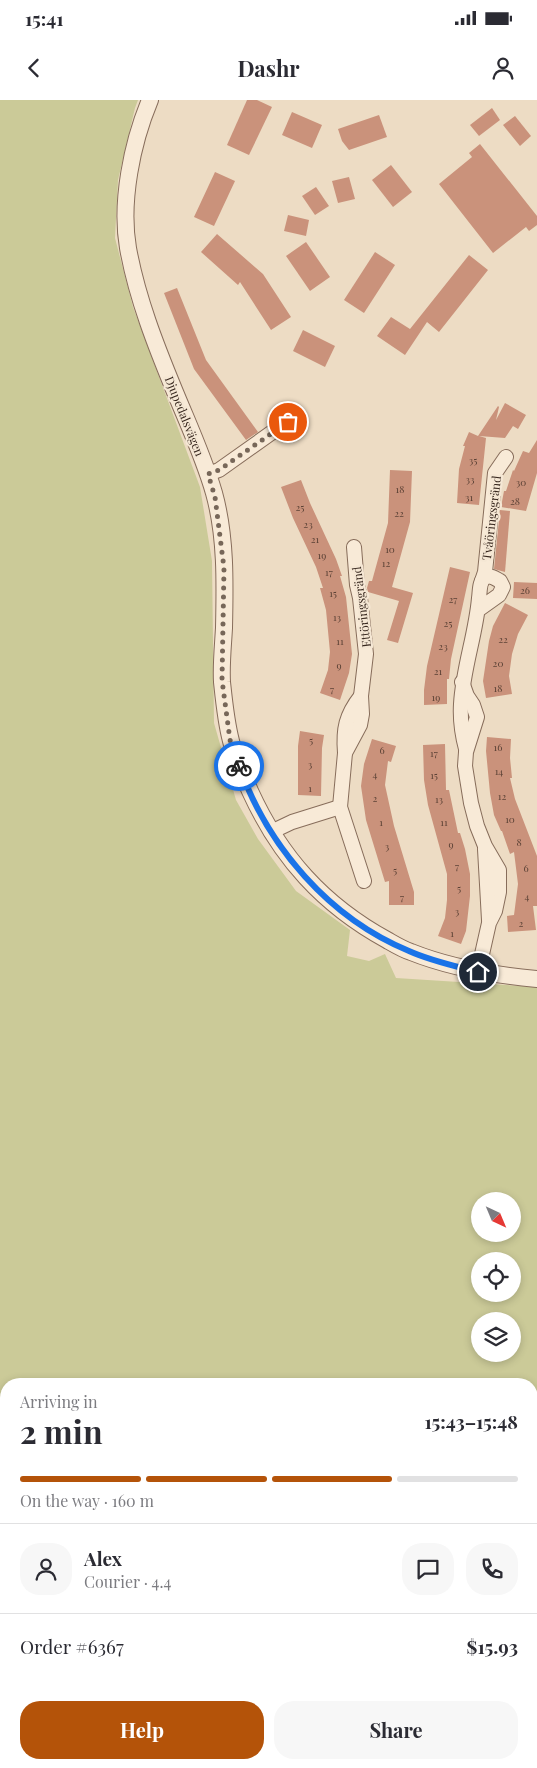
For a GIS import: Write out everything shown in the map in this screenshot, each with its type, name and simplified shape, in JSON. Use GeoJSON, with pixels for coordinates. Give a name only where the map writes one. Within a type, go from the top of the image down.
{"type":"FeatureCollection","features":[{"type":"Feature","properties":{"kind":"street","name":"Djupedalsvägen"},"geometry":{"type":"LineString","coordinates":[[150,100],[142,120],[129,176],[126,214],[128,247],[142,305],[208,474],[215,497],[224,568],[222,680],[230,740],[240,769],[257,807],[282,849],[314,887],[365,928],[408,951],[439,962],[496,976],[537,979]]}},
{"type":"Feature","properties":{"kind":"street"},"geometry":{"type":"LineString","coordinates":[[208,474],[219,470],[288,422]]}},
{"type":"Feature","properties":{"kind":"street","name":"Tvåöringsgränd"},"geometry":{"type":"LineString","coordinates":[[478,972],[489,923],[485,846],[471,803],[465,766],[466,752],[460,726],[462,682],[485,572],[495,473],[506,457]]}},
{"type":"Feature","properties":{"kind":"street","name":"Ettöringsgränd"},"geometry":{"type":"LineString","coordinates":[[340,807],[345,753],[345,725],[354,705],[361,696],[365,676],[366,654],[354,547]]}},
{"type":"Feature","properties":{"kind":"street","name":"Tvåöringsgränd"},"geometry":{"type":"LineString","coordinates":[[478,610],[499,595],[502,587],[500,581],[492,576],[486,577],[482,581]]}},
{"type":"Feature","properties":{"kind":"street"},"geometry":{"type":"LineString","coordinates":[[271,832],[292,822],[340,807],[364,881]]}},
{"type":"Feature","properties":{"kind":"shaded area"},"geometry":{"type":"Polygon","coordinates":[[[0,100],[138,100],[118,180],[115,238],[133,307],[200,487],[212,561],[214,723],[236,800],[258,839],[296,891],[350,930],[347,956],[369,961],[385,954],[396,978],[537,987],[537,1378],[0,1378],[0,100]]]}},
{"type":"Feature","properties":{"kind":"building"},"geometry":{"type":"Polygon","coordinates":[[[247,100],[257,100],[272,107],[249,155],[227,145],[247,100]]]}},
{"type":"Feature","properties":{"kind":"building"},"geometry":{"type":"Polygon","coordinates":[[[492,108],[500,120],[479,136],[470,125],[492,108]]]}},
{"type":"Feature","properties":{"kind":"building"},"geometry":{"type":"Polygon","coordinates":[[[292,112],[322,125],[312,148],[282,135],[292,112]]]}},
{"type":"Feature","properties":{"kind":"building"},"geometry":{"type":"Polygon","coordinates":[[[379,115],[387,137],[349,150],[342,141],[338,129],[379,115]]]}},
{"type":"Feature","properties":{"kind":"building"},"geometry":{"type":"Polygon","coordinates":[[[515,116],[531,136],[520,146],[503,125],[515,116]]]}},
{"type":"Feature","properties":{"kind":"building"},"geometry":{"type":"Polygon","coordinates":[[[480,144],[537,216],[537,225],[529,231],[526,227],[493,253],[439,184],[472,157],[469,153],[480,144]]]}},
{"type":"Feature","properties":{"kind":"building"},"geometry":{"type":"Polygon","coordinates":[[[391,165],[412,192],[393,207],[372,180],[391,165]]]}},
{"type":"Feature","properties":{"kind":"building"},"geometry":{"type":"Polygon","coordinates":[[[215,172],[235,181],[214,226],[194,217],[215,172]]]}},
{"type":"Feature","properties":{"kind":"building"},"geometry":{"type":"Polygon","coordinates":[[[349,177],[355,199],[338,203],[332,181],[349,177]]]}},
{"type":"Feature","properties":{"kind":"building"},"geometry":{"type":"Polygon","coordinates":[[[316,187],[329,206],[315,215],[302,196],[316,187]]]}},
{"type":"Feature","properties":{"kind":"building"},"geometry":{"type":"Polygon","coordinates":[[[288,215],[309,220],[306,236],[284,231],[288,215]]]}},
{"type":"Feature","properties":{"kind":"building"},"geometry":{"type":"Polygon","coordinates":[[[217,234],[263,274],[291,317],[271,330],[240,282],[238,285],[201,252],[217,234]]]}},
{"type":"Feature","properties":{"kind":"building"},"geometry":{"type":"Polygon","coordinates":[[[306,242],[330,277],[310,291],[286,256],[306,242]]]}},
{"type":"Feature","properties":{"kind":"building"},"geometry":{"type":"Polygon","coordinates":[[[375,252],[395,265],[364,313],[344,300],[375,252]]]}},
{"type":"Feature","properties":{"kind":"building"},"geometry":{"type":"Polygon","coordinates":[[[469,255],[488,270],[439,332],[427,322],[405,355],[377,336],[391,317],[410,329],[469,255]]]}},
{"type":"Feature","properties":{"kind":"building"},"geometry":{"type":"Polygon","coordinates":[[[177,288],[206,360],[258,432],[246,440],[194,369],[164,293],[177,288]]]}},
{"type":"Feature","properties":{"kind":"building"},"geometry":{"type":"Polygon","coordinates":[[[303,330],[335,346],[325,367],[293,351],[303,330]]]}},
{"type":"Feature","properties":{"kind":"building"},"geometry":{"type":"Polygon","coordinates":[[[505,403],[526,415],[518,429],[513,426],[505,438],[479,436],[486,438],[479,505],[457,503],[459,469],[465,446],[463,446],[469,432],[478,436],[498,406],[496,420],[505,403]]]}},
{"type":"Feature","properties":{"kind":"building"},"geometry":{"type":"Polygon","coordinates":[[[537,440],[537,473],[526,511],[501,507],[504,491],[506,491],[513,470],[523,451],[529,453],[537,440]]]}},
{"type":"Feature","properties":{"kind":"building"},"geometry":{"type":"Polygon","coordinates":[[[390,470],[412,471],[410,522],[392,587],[413,593],[398,643],[387,640],[399,601],[368,592],[367,588],[369,581],[372,581],[388,523],[390,470]]]}},
{"type":"Feature","properties":{"kind":"building"},"geometry":{"type":"Polygon","coordinates":[[[301,480],[336,559],[346,597],[352,654],[349,673],[340,700],[320,693],[328,670],[330,652],[326,610],[320,588],[323,588],[316,567],[281,487],[301,480]]]}},
{"type":"Feature","properties":{"kind":"building"},"geometry":{"type":"Polygon","coordinates":[[[500,510],[510,511],[505,572],[494,569],[500,510]]]}},
{"type":"Feature","properties":{"kind":"building"},"geometry":{"type":"Polygon","coordinates":[[[450,567],[470,572],[451,659],[449,679],[447,679],[447,704],[424,705],[427,666],[450,567]]]}},
{"type":"Feature","properties":{"kind":"building"},"geometry":{"type":"Polygon","coordinates":[[[514,582],[537,583],[537,599],[513,598],[514,582]]]}},
{"type":"Feature","properties":{"kind":"building"},"geometry":{"type":"Polygon","coordinates":[[[505,603],[528,615],[518,634],[512,654],[509,676],[512,694],[486,698],[483,681],[489,641],[493,626],[505,603]]]}},
{"type":"Feature","properties":{"kind":"building"},"geometry":{"type":"Polygon","coordinates":[[[300,731],[324,735],[321,796],[298,795],[298,746],[300,731]]]}},
{"type":"Feature","properties":{"kind":"building"},"geometry":{"type":"Polygon","coordinates":[[[487,737],[511,739],[512,778],[510,778],[515,799],[537,856],[537,906],[533,906],[536,930],[508,932],[507,916],[514,915],[518,884],[514,852],[510,854],[494,815],[486,751],[487,737]]]}},
{"type":"Feature","properties":{"kind":"building"},"geometry":{"type":"Polygon","coordinates":[[[372,739],[396,746],[391,762],[388,761],[385,785],[394,826],[414,892],[414,905],[389,905],[389,881],[385,882],[366,820],[361,786],[364,764],[372,739]]]}},
{"type":"Feature","properties":{"kind":"building"},"geometry":{"type":"Polygon","coordinates":[[[445,744],[446,790],[449,790],[458,833],[460,833],[465,849],[470,874],[470,896],[466,931],[461,944],[438,936],[445,918],[447,874],[428,805],[424,780],[423,745],[445,744]]]}},
{"type":"Feature","properties":{"kind":"way so far"},"geometry":{"type":"LineString","coordinates":[[239,766],[230,740],[222,680],[224,568],[215,497],[208,474],[219,470],[288,422]]}},
{"type":"Feature","properties":{"kind":"route"},"geometry":{"type":"LineString","coordinates":[[239,766],[257,807],[282,849],[314,887],[332,903],[365,928],[408,951],[439,962],[478,972]]}}]}
